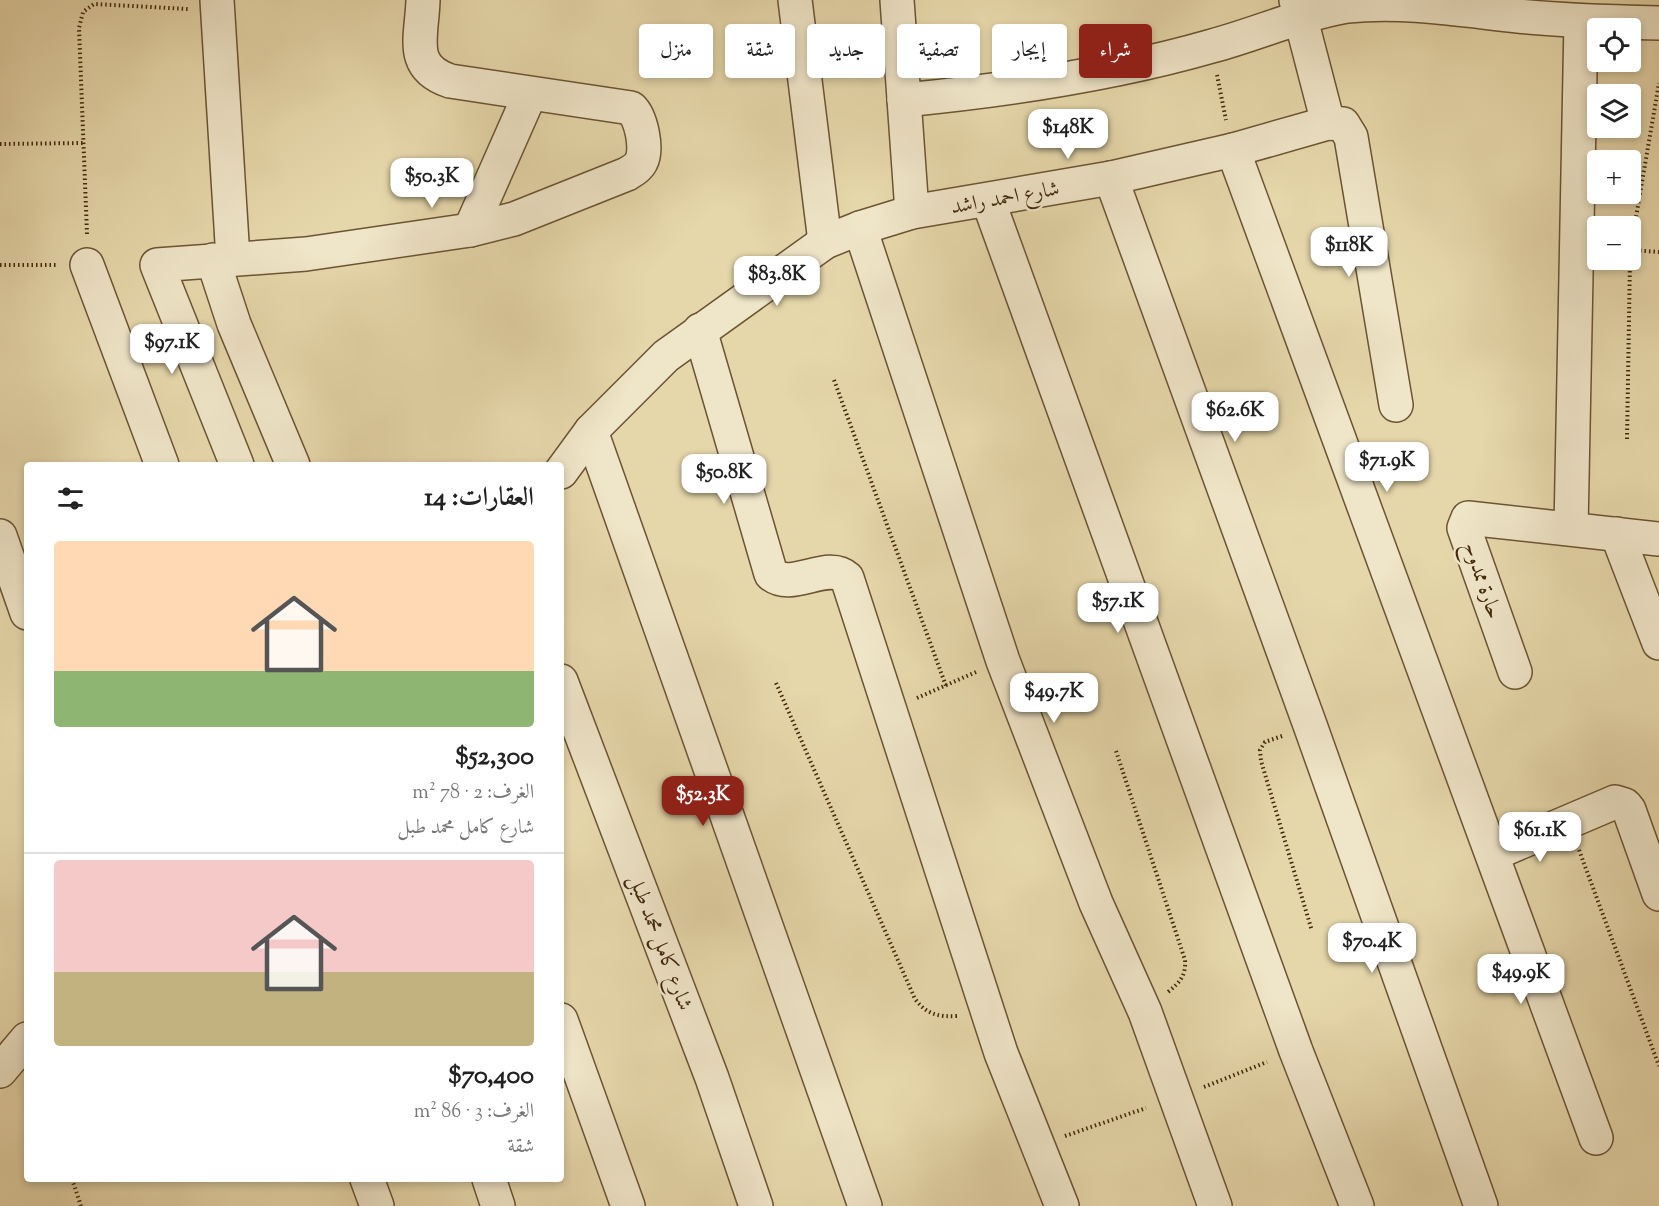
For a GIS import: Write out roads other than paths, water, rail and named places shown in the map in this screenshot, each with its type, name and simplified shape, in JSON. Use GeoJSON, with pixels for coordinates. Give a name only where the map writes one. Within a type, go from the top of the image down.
{"type":"FeatureCollection","features":[{"type":"Feature","properties":{"kind":"street"},"geometry":{"type":"LineString","coordinates":[[236,462],[157,265],[306,254],[470,230],[514,219],[627,174],[641,163],[643,155],[640,122],[631,108],[450,81],[428,71],[421,58],[423,0]]}},
{"type":"Feature","properties":{"kind":"street"},"geometry":{"type":"LineString","coordinates":[[795,0],[825,242]]}},
{"type":"Feature","properties":{"kind":"street"},"geometry":{"type":"LineString","coordinates":[[897,0],[912,213]]}},
{"type":"Feature","properties":{"kind":"street"},"geometry":{"type":"LineString","coordinates":[[904,100],[1042,84],[1111,72],[1212,47],[1298,9],[1391,3],[1436,4],[1494,14],[1581,21],[1659,23]]}},
{"type":"Feature","properties":{"kind":"street"},"geometry":{"type":"LineString","coordinates":[[217,5],[223,260],[234,324],[292,462]]}},
{"type":"Feature","properties":{"kind":"street"},"geometry":{"type":"LineString","coordinates":[[1298,9],[1328,123],[1343,124],[1352,137],[1396,405]]}},
{"type":"Feature","properties":{"kind":"street"},"geometry":{"type":"LineString","coordinates":[[1581,21],[1571,529],[1659,539]]}},
{"type":"Feature","properties":{"kind":"street"},"geometry":{"type":"LineString","coordinates":[[470,230],[530,94]]}},
{"type":"Feature","properties":{"kind":"street","name":"شارع احمد راشد"},"geometry":{"type":"LineString","coordinates":[[564,468],[591,431],[666,356],[825,242],[860,228],[912,213],[1112,178],[1233,150],[1328,123]]}},
{"type":"Feature","properties":{"kind":"street"},"geometry":{"type":"LineString","coordinates":[[1233,150],[1596,1138]]}},
{"type":"Feature","properties":{"kind":"street"},"geometry":{"type":"LineString","coordinates":[[1112,178],[1481,1206]]}},
{"type":"Feature","properties":{"kind":"street"},"geometry":{"type":"LineString","coordinates":[[988,200],[1296,1051],[1357,1206]]}},
{"type":"Feature","properties":{"kind":"street"},"geometry":{"type":"LineString","coordinates":[[860,228],[1003,661],[1096,903],[1145,1012],[1174,1098],[1215,1206]]}},
{"type":"Feature","properties":{"kind":"street"},"geometry":{"type":"LineString","coordinates":[[87,265],[161,462]]}},
{"type":"Feature","properties":{"kind":"street"},"geometry":{"type":"LineString","coordinates":[[700,330],[771,574],[783,580],[837,572],[847,578],[988,1016],[1062,1206]]}},
{"type":"Feature","properties":{"kind":"street"},"geometry":{"type":"LineString","coordinates":[[591,431],[865,1206]]}},
{"type":"Feature","properties":{"kind":"street","name":"حارة ممدوح"},"geometry":{"type":"LineString","coordinates":[[1515,672],[1464,522],[1473,518],[1571,529]]}},
{"type":"Feature","properties":{"kind":"street"},"geometry":{"type":"LineString","coordinates":[[1617,534],[1659,643]]}},
{"type":"Feature","properties":{"kind":"street"},"geometry":{"type":"LineString","coordinates":[[0,536],[24,604]]}},
{"type":"Feature","properties":{"kind":"street","name":"شارع كامل محمد طبل"},"geometry":{"type":"LineString","coordinates":[[564,689],[712,1078],[756,1206]]}},
{"type":"Feature","properties":{"kind":"street"},"geometry":{"type":"LineString","coordinates":[[1493,854],[1569,824],[1615,802],[1625,805],[1659,894]]}},
{"type":"Feature","properties":{"kind":"street"},"geometry":{"type":"LineString","coordinates":[[564,1028],[628,1206]]}},
{"type":"Feature","properties":{"kind":"street"},"geometry":{"type":"LineString","coordinates":[[0,1071],[24,1043]]}},
{"type":"Feature","properties":{"kind":"street"},"geometry":{"type":"LineString","coordinates":[[368,1182],[377,1206]]}},
{"type":"Feature","properties":{"kind":"street"},"geometry":{"type":"LineString","coordinates":[[490,1182],[498,1206]]}}]}
